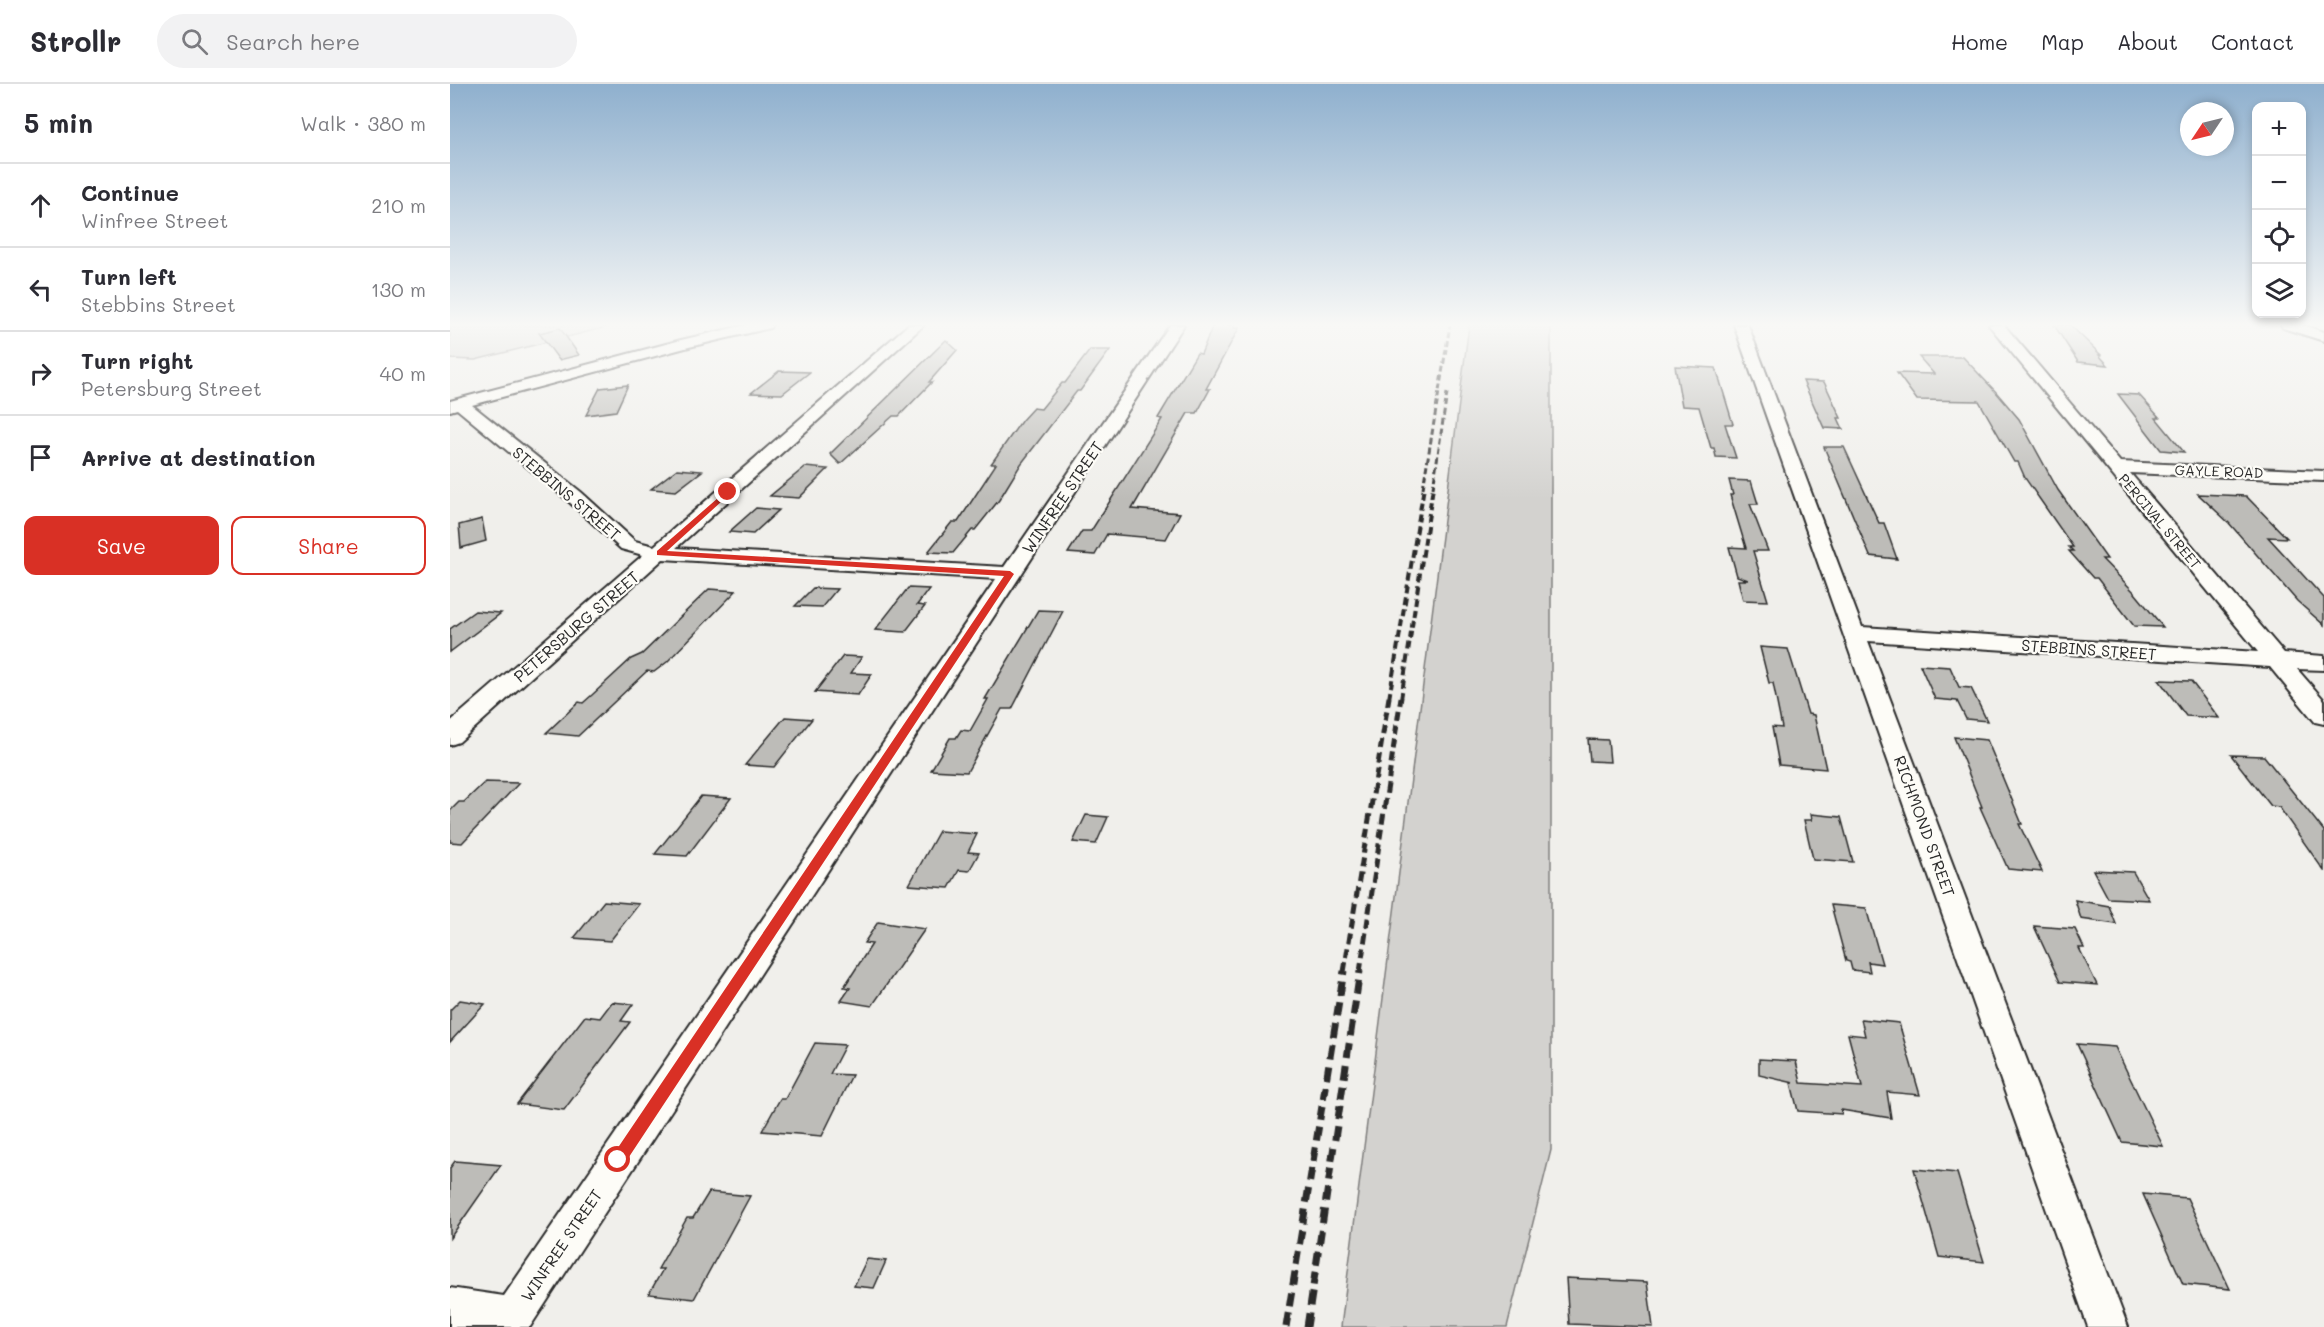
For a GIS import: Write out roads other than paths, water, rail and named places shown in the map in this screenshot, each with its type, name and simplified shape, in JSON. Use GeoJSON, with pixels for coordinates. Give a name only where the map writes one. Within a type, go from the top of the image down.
{"type":"FeatureCollection","features":[{"type":"Feature","properties":{"kind":"street"},"geometry":{"type":"LineString","coordinates":[[455,405],[537,383]]}},
{"type":"Feature","properties":{"kind":"street","name":"PETERSBURG STREET"},"geometry":{"type":"LineString","coordinates":[[450,736],[852,383]]}},
{"type":"Feature","properties":{"kind":"street","name":"WINFREE STREET"},"geometry":{"type":"LineString","coordinates":[[510,1322],[1138,383]]}},
{"type":"Feature","properties":{"kind":"street","name":"RICHMOND STREET"},"geometry":{"type":"LineString","coordinates":[[1762,383],[2108,1327]]}},
{"type":"Feature","properties":{"kind":"street","name":"PERCIVAL STREET"},"geometry":{"type":"LineString","coordinates":[[2045,383],[2324,716]]}},
{"type":"Feature","properties":{"kind":"street","name":"STEBBINS STREET"},"geometry":{"type":"LineString","coordinates":[[455,405],[574,496],[628,544],[660,553],[1010,574]]}},
{"type":"Feature","properties":{"kind":"street","name":"GAYLE ROAD"},"geometry":{"type":"LineString","coordinates":[[2115,467],[2324,476]]}},
{"type":"Feature","properties":{"kind":"street","name":"STEBBINS STREET"},"geometry":{"type":"LineString","coordinates":[[1855,633],[2324,663]]}},
{"type":"Feature","properties":{"kind":"street"},"geometry":{"type":"LineString","coordinates":[[450,1308],[510,1322]]}},
{"type":"Feature","properties":{"kind":"railway"},"geometry":{"type":"LineString","coordinates":[[1423,488],[1440,383]]}},
{"type":"Feature","properties":{"kind":"railway"},"geometry":{"type":"LineString","coordinates":[[1433,488],[1447,393]]}},
{"type":"Feature","properties":{"kind":"railway"},"geometry":{"type":"LineString","coordinates":[[1389,699],[1424,487]]}},
{"type":"Feature","properties":{"kind":"railway"},"geometry":{"type":"LineString","coordinates":[[1401,699],[1433,487]]}},
{"type":"Feature","properties":{"kind":"railway"},"geometry":{"type":"LineString","coordinates":[[1344,972],[1389,697]]}},
{"type":"Feature","properties":{"kind":"railway"},"geometry":{"type":"LineString","coordinates":[[1360,972],[1401,697]]}},
{"type":"Feature","properties":{"kind":"railway"},"geometry":{"type":"LineString","coordinates":[[1286,1327],[1344,971]]}},
{"type":"Feature","properties":{"kind":"railway"},"geometry":{"type":"LineString","coordinates":[[1307,1327],[1360,971]]}}]}
